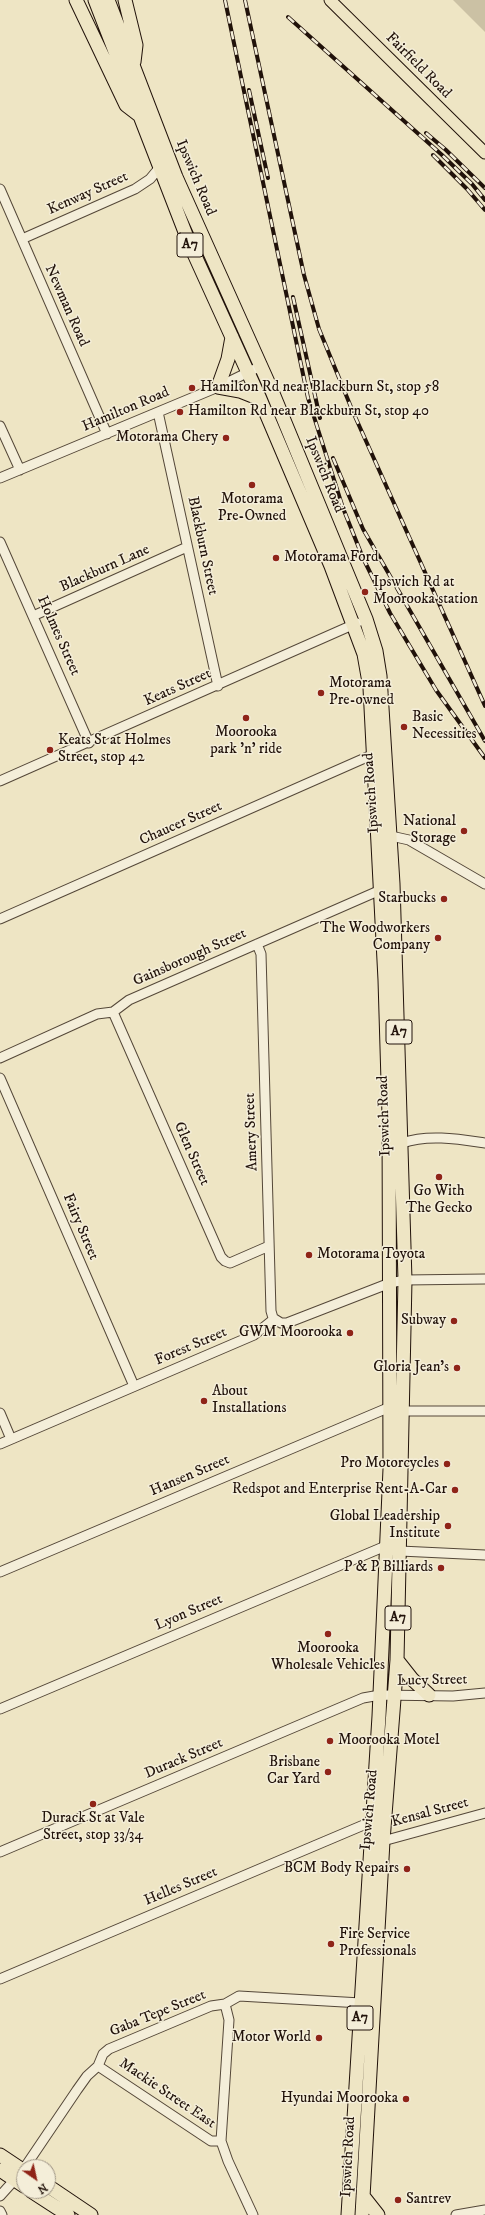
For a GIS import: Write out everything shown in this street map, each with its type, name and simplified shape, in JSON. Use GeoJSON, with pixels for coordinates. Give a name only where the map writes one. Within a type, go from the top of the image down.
{"type":"FeatureCollection","features":[{"type":"Feature","properties":{"kind":"highway"},"geometry":{"type":"LineString","coordinates":[[76,0],[126,105],[139,115]]}},
{"type":"Feature","properties":{"kind":"highway","name":"A7"},"geometry":{"type":"LineString","coordinates":[[95,0],[139,115]]}},
{"type":"Feature","properties":{"kind":"highway","name":"A7"},"geometry":{"type":"LineString","coordinates":[[108,0],[134,64]]}},
{"type":"Feature","properties":{"kind":"highway"},"geometry":{"type":"LineString","coordinates":[[125,0],[136,45],[134,64]]}},
{"type":"Feature","properties":{"kind":"highway","name":"Ipswich Road"},"geometry":{"type":"LineString","coordinates":[[134,64],[176,176],[261,366],[366,619],[376,650],[380,676],[391,836],[402,1143],[405,1280],[403,1411],[394,1548],[380,1695],[348,2215]]}},
{"type":"Feature","properties":{"kind":"highway","name":"Ipswich Road"},"geometry":{"type":"LineString","coordinates":[[139,115],[190,245],[260,399],[353,625],[364,654],[368,674],[374,754],[389,1109],[390,1407],[397,1660],[383,1841],[362,2215]]}},
{"type":"Feature","properties":{"kind":"highway"},"geometry":{"type":"LineString","coordinates":[[232,337],[228,359],[218,387],[240,391],[260,399]]}},
{"type":"Feature","properties":{"kind":"highway"},"geometry":{"type":"LineString","coordinates":[[397,1660],[412,1679],[429,1696]]}},
{"type":"Feature","properties":{"kind":"highway"},"geometry":{"type":"LineString","coordinates":[[0,2155],[16,2169]]}},
{"type":"Feature","properties":{"kind":"highway"},"geometry":{"type":"LineString","coordinates":[[0,2170],[16,2173]]}},
{"type":"Feature","properties":{"kind":"highway"},"geometry":{"type":"LineString","coordinates":[[56,2191],[91,2215]]}},
{"type":"Feature","properties":{"kind":"highway"},"geometry":{"type":"LineString","coordinates":[[363,2196],[378,2215]]}},
{"type":"Feature","properties":{"kind":"highway"},"geometry":{"type":"LineString","coordinates":[[43,2199],[68,2215]]}},
{"type":"Feature","properties":{"kind":"main road","name":"Fairfield Road"},"geometry":{"type":"LineString","coordinates":[[330,0],[485,153]]}},
{"type":"Feature","properties":{"kind":"street","name":"Kenway Street"},"geometry":{"type":"LineString","coordinates":[[22,239],[135,189],[150,179],[160,167]]}},
{"type":"Feature","properties":{"kind":"street","name":"Newman Road"},"geometry":{"type":"LineString","coordinates":[[0,189],[107,434]]}},
{"type":"Feature","properties":{"kind":"street","name":"Hamilton Road"},"geometry":{"type":"LineString","coordinates":[[0,478],[218,387],[261,366]]}},
{"type":"Feature","properties":{"kind":"street","name":"Blackburn Street"},"geometry":{"type":"LineString","coordinates":[[158,412],[218,686]]}},
{"type":"Feature","properties":{"kind":"street"},"geometry":{"type":"LineString","coordinates":[[0,426],[20,470]]}},
{"type":"Feature","properties":{"kind":"street","name":"Holmes Street"},"geometry":{"type":"LineString","coordinates":[[0,542],[89,743]]}},
{"type":"Feature","properties":{"kind":"street","name":"Blackburn Lane"},"geometry":{"type":"LineString","coordinates":[[33,616],[187,547]]}},
{"type":"Feature","properties":{"kind":"street","name":"Keats Street"},"geometry":{"type":"LineString","coordinates":[[0,781],[218,686],[366,619]]}},
{"type":"Feature","properties":{"kind":"street","name":"Chaucer Street"},"geometry":{"type":"LineString","coordinates":[[0,919],[374,754]]}},
{"type":"Feature","properties":{"kind":"street"},"geometry":{"type":"LineString","coordinates":[[391,836],[409,840],[485,884]]}},
{"type":"Feature","properties":{"kind":"street","name":"Gainsborough Street"},"geometry":{"type":"LineString","coordinates":[[0,1058],[97,1014],[113,1012],[129,1000],[393,884]]}},
{"type":"Feature","properties":{"kind":"street","name":"Amery Street"},"geometry":{"type":"LineString","coordinates":[[257,944],[261,954],[271,1311],[274,1319]]}},
{"type":"Feature","properties":{"kind":"street","name":"Glen Street"},"geometry":{"type":"LineString","coordinates":[[113,1012],[221,1257],[230,1263],[269,1246]]}},
{"type":"Feature","properties":{"kind":"street","name":"Fairy Street"},"geometry":{"type":"LineString","coordinates":[[0,1078],[134,1386]]}},
{"type":"Feature","properties":{"kind":"street"},"geometry":{"type":"LineString","coordinates":[[402,1143],[420,1138],[455,1139],[485,1143]]}},
{"type":"Feature","properties":{"kind":"street"},"geometry":{"type":"LineString","coordinates":[[274,1319],[281,1323],[287,1323],[390,1282],[405,1280],[485,1280]]}},
{"type":"Feature","properties":{"kind":"street","name":"Forest Street"},"geometry":{"type":"LineString","coordinates":[[0,1444],[254,1335],[274,1319]]}},
{"type":"Feature","properties":{"kind":"street","name":"Hansen Street"},"geometry":{"type":"LineString","coordinates":[[0,1572],[390,1407]]}},
{"type":"Feature","properties":{"kind":"street"},"geometry":{"type":"LineString","coordinates":[[403,1411],[485,1411]]}},
{"type":"Feature","properties":{"kind":"street"},"geometry":{"type":"LineString","coordinates":[[0,1413],[12,1439]]}},
{"type":"Feature","properties":{"kind":"street"},"geometry":{"type":"LineString","coordinates":[[394,1548],[485,1555]]}},
{"type":"Feature","properties":{"kind":"street","name":"Lyon Street"},"geometry":{"type":"LineString","coordinates":[[0,1709],[394,1548]]}},
{"type":"Feature","properties":{"kind":"street","name":"Lucy Street"},"geometry":{"type":"LineString","coordinates":[[380,1695],[429,1696],[485,1693]]}},
{"type":"Feature","properties":{"kind":"street","name":"Durack Street"},"geometry":{"type":"LineString","coordinates":[[0,1852],[363,1698],[380,1695]]}},
{"type":"Feature","properties":{"kind":"street","name":"Kensal Street"},"geometry":{"type":"LineString","coordinates":[[383,1841],[485,1813]]}},
{"type":"Feature","properties":{"kind":"street","name":"Helles Street"},"geometry":{"type":"LineString","coordinates":[[0,1979],[373,1821]]}},
{"type":"Feature","properties":{"kind":"street","name":"Gaba Tepe Street"},"geometry":{"type":"LineString","coordinates":[[32,2159],[87,2076],[98,2066],[103,2054],[114,2047],[211,2006],[225,2004],[243,1996],[361,2003]]}},
{"type":"Feature","properties":{"kind":"street"},"geometry":{"type":"LineString","coordinates":[[225,2004],[229,2020],[221,2141],[253,2215]]}},
{"type":"Feature","properties":{"kind":"street","name":"Mackie Street East"},"geometry":{"type":"LineString","coordinates":[[98,2066],[211,2140],[221,2141]]}},
{"type":"Feature","properties":{"kind":"street","name":"Gaba Tepe Street"},"geometry":{"type":"LineString","coordinates":[[0,2196],[16,2180]]}},
{"type":"Feature","properties":{"kind":"street"},"geometry":{"type":"LineString","coordinates":[[456,2215],[485,2210]]}},
{"type":"Feature","properties":{"kind":"street"},"geometry":{"type":"LineString","coordinates":[[0,2211],[2,2215]]}},
{"type":"Feature","properties":{"kind":"shaded area"},"geometry":{"type":"Polygon","coordinates":[[[453,0],[485,0],[485,32],[453,0]]]}},
{"type":"Feature","properties":{"kind":"railway"},"geometry":{"type":"LineString","coordinates":[[225,0],[308,398],[343,508],[363,558],[390,613],[436,690],[485,758]]}},
{"type":"Feature","properties":{"kind":"railway"},"geometry":{"type":"LineString","coordinates":[[245,0],[304,275],[319,329],[353,412],[485,706]]}},
{"type":"Feature","properties":{"kind":"railway"},"geometry":{"type":"LineString","coordinates":[[288,17],[442,155],[472,184],[485,200]]}},
{"type":"Feature","properties":{"kind":"railway"},"geometry":{"type":"LineString","coordinates":[[249,90],[268,178]]}},
{"type":"Feature","properties":{"kind":"railway"},"geometry":{"type":"LineString","coordinates":[[426,133],[446,150],[485,188]]}},
{"type":"Feature","properties":{"kind":"railway"},"geometry":{"type":"LineString","coordinates":[[433,155],[467,189],[485,210]]}},
{"type":"Feature","properties":{"kind":"railway"},"geometry":{"type":"LineString","coordinates":[[293,297],[320,418]]}},
{"type":"Feature","properties":{"kind":"railway"},"geometry":{"type":"LineString","coordinates":[[333,458],[363,529],[485,741]]}},
{"type":"Feature","properties":{"kind":"place","name":"Hamilton Rd near Blackburn St, stop 58"},"geometry":{"type":"Point","coordinates":[192,388]}},
{"type":"Feature","properties":{"kind":"place","name":"Hamilton Rd near Blackburn St, stop 40"},"geometry":{"type":"Point","coordinates":[180,412]}},
{"type":"Feature","properties":{"kind":"place","name":"Motorama Chery"},"geometry":{"type":"Point","coordinates":[226,438]}},
{"type":"Feature","properties":{"kind":"place","name":"Motorama Pre-Owned"},"geometry":{"type":"Point","coordinates":[252,485]}},
{"type":"Feature","properties":{"kind":"place","name":"Motorama Ford"},"geometry":{"type":"Point","coordinates":[276,558]}},
{"type":"Feature","properties":{"kind":"place","name":"Ipswich Rd at Moorooka station"},"geometry":{"type":"Point","coordinates":[365,592]}},
{"type":"Feature","properties":{"kind":"place","name":"Motorama Pre-owned"},"geometry":{"type":"Point","coordinates":[321,693]}},
{"type":"Feature","properties":{"kind":"place","name":"Moorooka park 'n' ride"},"geometry":{"type":"Point","coordinates":[246,718]}},
{"type":"Feature","properties":{"kind":"place","name":"Basic Necessities"},"geometry":{"type":"Point","coordinates":[404,727]}},
{"type":"Feature","properties":{"kind":"place","name":"Keats St at Holmes Street, stop 42"},"geometry":{"type":"Point","coordinates":[50,750]}},
{"type":"Feature","properties":{"kind":"place","name":"National Storage"},"geometry":{"type":"Point","coordinates":[464,831]}},
{"type":"Feature","properties":{"kind":"place","name":"Starbucks"},"geometry":{"type":"Point","coordinates":[444,899]}},
{"type":"Feature","properties":{"kind":"place","name":"The Woodworkers Company"},"geometry":{"type":"Point","coordinates":[438,938]}},
{"type":"Feature","properties":{"kind":"place","name":"Go With The Gecko"},"geometry":{"type":"Point","coordinates":[439,1177]}},
{"type":"Feature","properties":{"kind":"place","name":"Motorama Toyota"},"geometry":{"type":"Point","coordinates":[309,1255]}},
{"type":"Feature","properties":{"kind":"place","name":"Subway"},"geometry":{"type":"Point","coordinates":[454,1321]}},
{"type":"Feature","properties":{"kind":"place","name":"GWM Moorooka"},"geometry":{"type":"Point","coordinates":[350,1333]}},
{"type":"Feature","properties":{"kind":"place","name":"Gloria Jean's"},"geometry":{"type":"Point","coordinates":[457,1368]}},
{"type":"Feature","properties":{"kind":"place","name":"About Installations"},"geometry":{"type":"Point","coordinates":[204,1401]}},
{"type":"Feature","properties":{"kind":"place","name":"Pro Motorcycles"},"geometry":{"type":"Point","coordinates":[447,1464]}},
{"type":"Feature","properties":{"kind":"place","name":"Redspot and Enterprise Rent-A-Car"},"geometry":{"type":"Point","coordinates":[455,1490]}},
{"type":"Feature","properties":{"kind":"place","name":"Global Leadership Institute"},"geometry":{"type":"Point","coordinates":[448,1526]}},
{"type":"Feature","properties":{"kind":"place","name":"P & P Billiards"},"geometry":{"type":"Point","coordinates":[441,1568]}},
{"type":"Feature","properties":{"kind":"place","name":"Moorooka Wholesale Vehicles"},"geometry":{"type":"Point","coordinates":[328,1634]}},
{"type":"Feature","properties":{"kind":"place","name":"Moorooka Motel"},"geometry":{"type":"Point","coordinates":[330,1741]}},
{"type":"Feature","properties":{"kind":"place","name":"Brisbane Car Yard"},"geometry":{"type":"Point","coordinates":[328,1772]}},
{"type":"Feature","properties":{"kind":"place","name":"Durack St at Vale Street, stop 33/34"},"geometry":{"type":"Point","coordinates":[93,1804]}},
{"type":"Feature","properties":{"kind":"place","name":"BCM Body Repairs"},"geometry":{"type":"Point","coordinates":[407,1869]}},
{"type":"Feature","properties":{"kind":"place","name":"Fire Service Professionals"},"geometry":{"type":"Point","coordinates":[331,1944]}},
{"type":"Feature","properties":{"kind":"place","name":"Motor World"},"geometry":{"type":"Point","coordinates":[319,2038]}},
{"type":"Feature","properties":{"kind":"place","name":"Hyundai Moorooka"},"geometry":{"type":"Point","coordinates":[406,2099]}},
{"type":"Feature","properties":{"kind":"place","name":"Santrev"},"geometry":{"type":"Point","coordinates":[398,2200]}}]}
